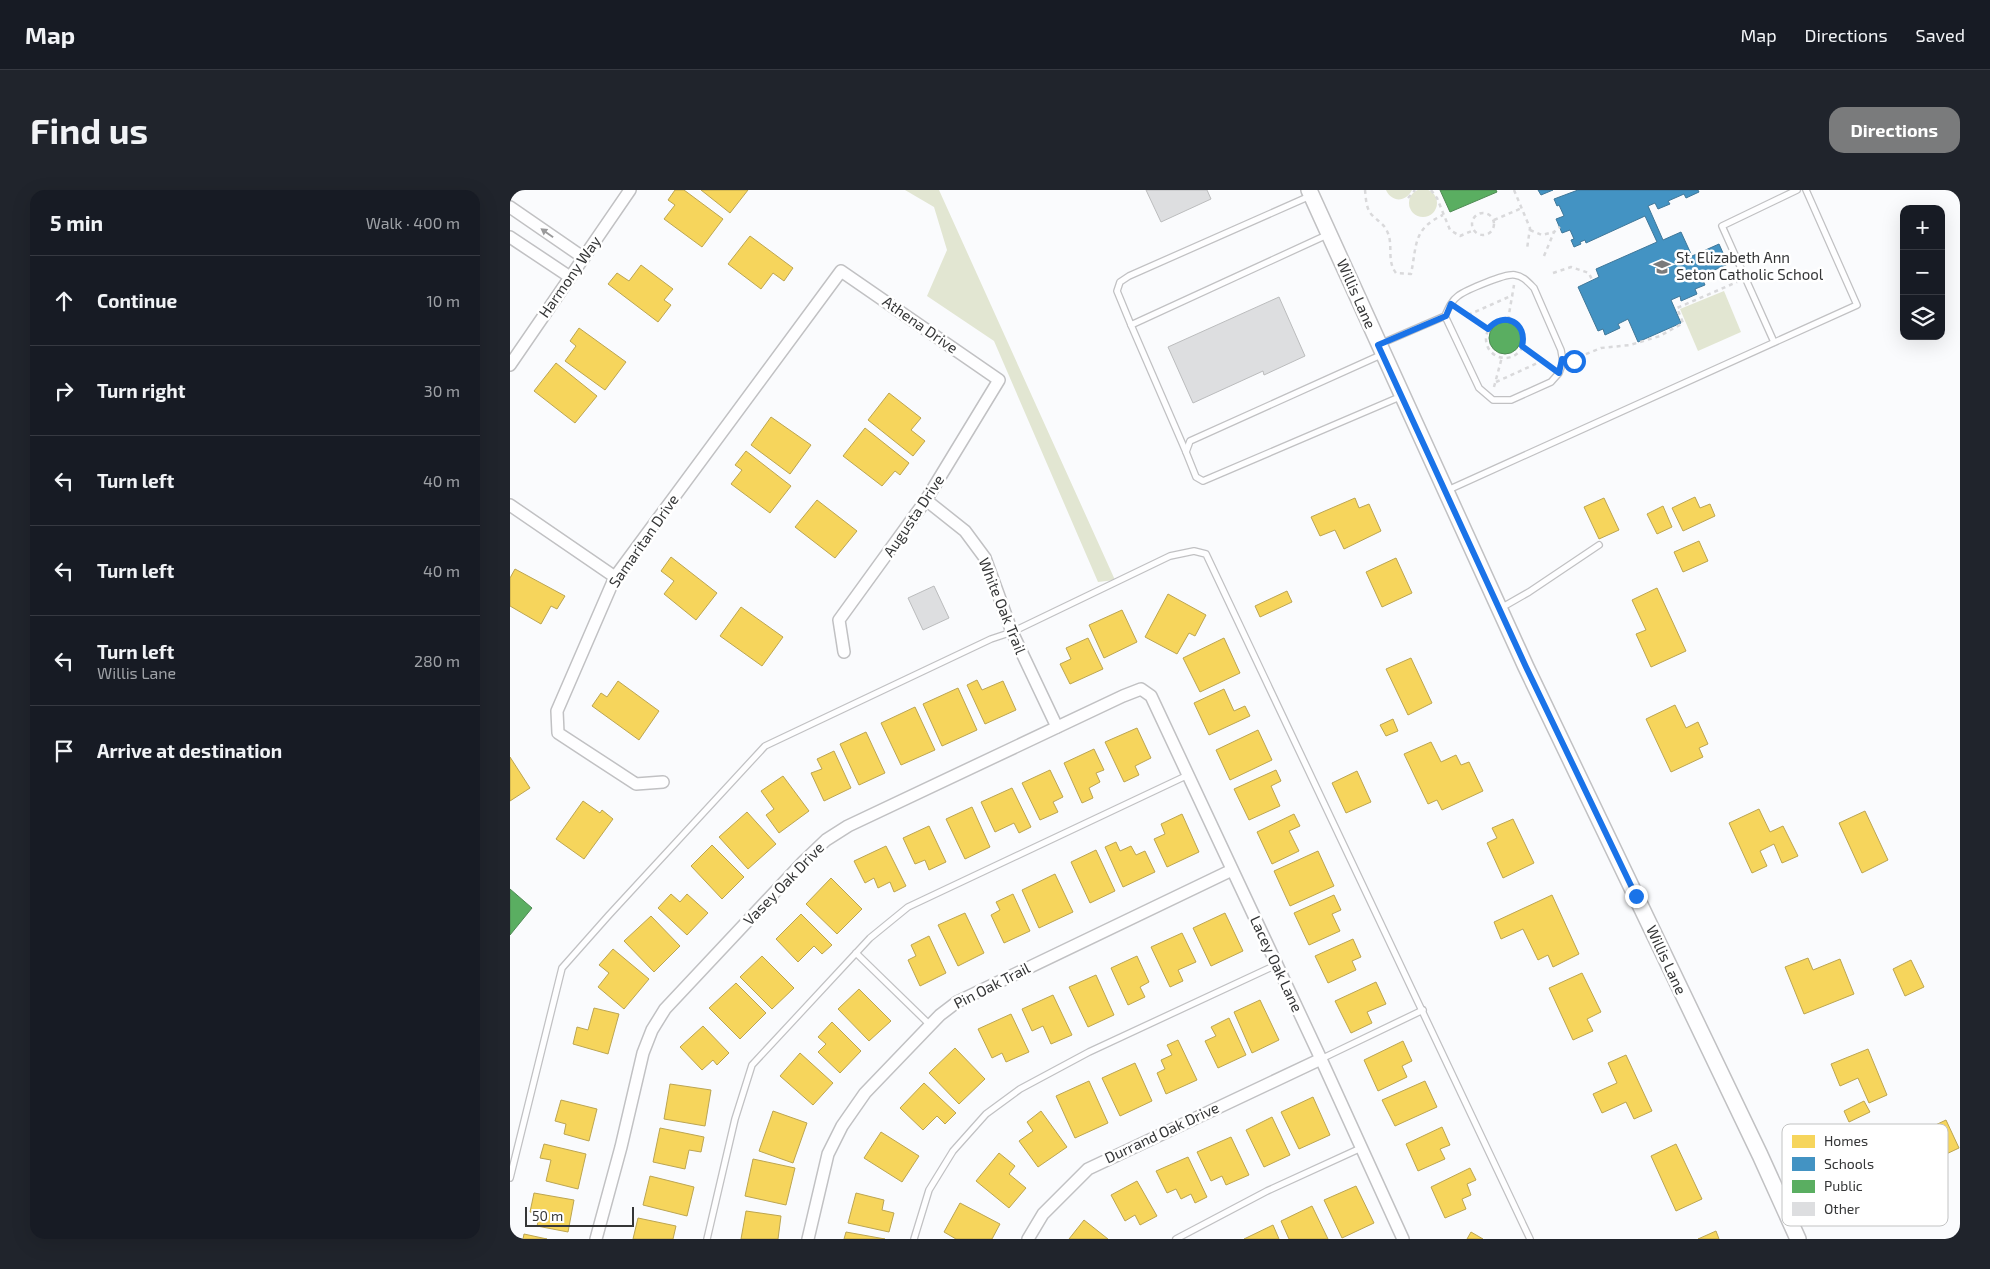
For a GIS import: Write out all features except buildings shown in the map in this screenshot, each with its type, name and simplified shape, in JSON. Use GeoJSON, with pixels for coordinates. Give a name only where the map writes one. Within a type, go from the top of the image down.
{"type":"FeatureCollection","features":[{"type":"Feature","properties":{"kind":"street","name":"Harmony Way"},"geometry":{"type":"LineString","coordinates":[[510,365],[630,190]]}},
{"type":"Feature","properties":{"kind":"street","name":"Willis Lane"},"geometry":{"type":"LineString","coordinates":[[1310,193],[1499,609],[1782,1204]]}},
{"type":"Feature","properties":{"kind":"street"},"geometry":{"type":"LineString","coordinates":[[510,207],[584,258]]}},
{"type":"Feature","properties":{"kind":"street"},"geometry":{"type":"LineString","coordinates":[[510,238],[570,277]]}},
{"type":"Feature","properties":{"kind":"street","name":"Athena Drive"},"geometry":{"type":"LineString","coordinates":[[840,271],[999,380]]}},
{"type":"Feature","properties":{"kind":"street","name":"Samaritan Drive"},"geometry":{"type":"LineString","coordinates":[[663,782],[636,784],[558,733],[557,711],[615,577],[840,271]]}},
{"type":"Feature","properties":{"kind":"street","name":"Augusta Drive"},"geometry":{"type":"LineString","coordinates":[[844,652],[840,620],[926,500],[999,380]]}},
{"type":"Feature","properties":{"kind":"street","name":"White Oak Trail"},"geometry":{"type":"LineString","coordinates":[[926,500],[965,531],[985,558],[1012,632],[1057,727]]}},
{"type":"Feature","properties":{"kind":"street"},"geometry":{"type":"LineString","coordinates":[[510,506],[615,577]]}},
{"type":"Feature","properties":{"kind":"street","name":"Vasey Oak Drive"},"geometry":{"type":"LineString","coordinates":[[596,1239],[621,1147],[643,1053],[652,1030],[665,1009],[803,862],[826,840],[848,826],[1123,696],[1141,689],[1145,691]]}},
{"type":"Feature","properties":{"kind":"street","name":"Lacey Oak Lane"},"geometry":{"type":"LineString","coordinates":[[1145,691],[1151,696],[1403,1239]]}},
{"type":"Feature","properties":{"kind":"street","name":"Pin Oak Trail"},"geometry":{"type":"LineString","coordinates":[[808,1239],[828,1154],[842,1126],[865,1093],[940,1015],[957,1002],[1232,870]]}},
{"type":"Feature","properties":{"kind":"street","name":"Durrand Oak Drive"},"geometry":{"type":"LineString","coordinates":[[1028,1239],[1043,1214],[1088,1169],[1321,1059]]}},
{"type":"Feature","properties":{"kind":"street","name":"Willis Lane"},"geometry":{"type":"LineString","coordinates":[[1792,1226],[1798,1239]]}},
{"type":"Feature","properties":{"kind":"lane"},"geometry":{"type":"LineString","coordinates":[[1774,342],[1722,226],[1797,190]]}},
{"type":"Feature","properties":{"kind":"lane"},"geometry":{"type":"LineString","coordinates":[[1446,491],[1857,305],[1806,190]]}},
{"type":"Feature","properties":{"kind":"lane"},"geometry":{"type":"LineString","coordinates":[[1310,193],[1129,276],[1120,282],[1117,291],[1196,477],[1203,481],[1402,396]]}},
{"type":"Feature","properties":{"kind":"lane"},"geometry":{"type":"LineString","coordinates":[[1131,325],[1329,234]]}},
{"type":"Feature","properties":{"kind":"lane"},"geometry":{"type":"LineString","coordinates":[[1186,452],[1190,441],[1380,350],[1446,316],[1451,304],[1458,296],[1506,274],[1516,275],[1527,280],[1534,288],[1561,350],[1562,359],[1559,373],[1552,382],[1511,400],[1492,399],[1479,388],[1446,316]]}},
{"type":"Feature","properties":{"kind":"lane"},"geometry":{"type":"LineString","coordinates":[[1499,609],[1529,592],[1599,545]]}},
{"type":"Feature","properties":{"kind":"lane"},"geometry":{"type":"LineString","coordinates":[[510,1178],[562,968],[766,746],[982,643],[1012,632],[1170,556],[1194,551],[1206,554],[1530,1239]]}},
{"type":"Feature","properties":{"kind":"lane"},"geometry":{"type":"LineString","coordinates":[[707,1239],[735,1119],[752,1065],[870,938],[908,907],[1188,775]]}},
{"type":"Feature","properties":{"kind":"lane"},"geometry":{"type":"LineString","coordinates":[[856,953],[930,1025]]}},
{"type":"Feature","properties":{"kind":"lane"},"geometry":{"type":"LineString","coordinates":[[914,1239],[929,1190],[953,1151],[986,1114],[1020,1089],[1089,1052],[1276,964]]}},
{"type":"Feature","properties":{"kind":"lane"},"geometry":{"type":"LineString","coordinates":[[1321,1059],[1423,1010]]}},
{"type":"Feature","properties":{"kind":"lane"},"geometry":{"type":"LineString","coordinates":[[1176,1239],[1268,1191],[1361,1148]]}},
{"type":"Feature","properties":{"kind":"path"},"geometry":{"type":"LineString","coordinates":[[1365,190],[1368,210],[1384,225],[1388,232],[1391,244],[1391,265],[1396,273],[1411,274],[1419,234],[1424,226],[1443,215]]}},
{"type":"Feature","properties":{"kind":"path"},"geometry":{"type":"LineString","coordinates":[[1408,198],[1415,190]]}},
{"type":"Feature","properties":{"kind":"path"},"geometry":{"type":"LineString","coordinates":[[1431,190],[1437,198],[1450,230],[1460,236],[1474,230]]}},
{"type":"Feature","properties":{"kind":"path"},"geometry":{"type":"LineString","coordinates":[[1514,190],[1530,230],[1527,249]]}},
{"type":"Feature","properties":{"kind":"path"},"geometry":{"type":"LineString","coordinates":[[1494,220],[1522,208]]}},
{"type":"Feature","properties":{"kind":"path"},"geometry":{"type":"LineString","coordinates":[[1478,215],[1489,215],[1494,220],[1492,231],[1486,235],[1479,235],[1474,230],[1472,223],[1478,215]]}},
{"type":"Feature","properties":{"kind":"path"},"geometry":{"type":"LineString","coordinates":[[1530,230],[1542,235],[1554,232],[1560,227]]}},
{"type":"Feature","properties":{"kind":"path"},"geometry":{"type":"LineString","coordinates":[[1544,256],[1554,232]]}},
{"type":"Feature","properties":{"kind":"path"},"geometry":{"type":"LineString","coordinates":[[1553,273],[1571,267],[1589,273],[1592,280]]}},
{"type":"Feature","properties":{"kind":"path"},"geometry":{"type":"LineString","coordinates":[[1508,320],[1516,275]]}},
{"type":"Feature","properties":{"kind":"path"},"geometry":{"type":"LineString","coordinates":[[1562,359],[1574,361],[1601,348],[1620,347],[1660,336],[1683,323],[1677,308],[1745,278]]}},
{"type":"Feature","properties":{"kind":"path"},"geometry":{"type":"LineString","coordinates":[[1468,315],[1513,295]]}},
{"type":"Feature","properties":{"kind":"path"},"geometry":{"type":"LineString","coordinates":[[1451,304],[1488,329]]}},
{"type":"Feature","properties":{"kind":"path"},"geometry":{"type":"LineString","coordinates":[[1499,320],[1508,320],[1517,324],[1521,329],[1523,334],[1522,346],[1514,355],[1502,357],[1491,352],[1486,340],[1488,329],[1499,320]]}},
{"type":"Feature","properties":{"kind":"path"},"geometry":{"type":"LineString","coordinates":[[1522,346],[1559,373]]}},
{"type":"Feature","properties":{"kind":"path"},"geometry":{"type":"LineString","coordinates":[[1492,399],[1502,357]]}},
{"type":"Feature","properties":{"kind":"path"},"geometry":{"type":"LineString","coordinates":[[1496,382],[1542,361]]}},
{"type":"Feature","properties":{"kind":"green space"},"geometry":{"type":"Polygon","coordinates":[[[1423,189],[1433,193],[1437,203],[1433,213],[1423,217],[1413,213],[1409,203],[1413,193],[1423,189]]]}},
{"type":"Feature","properties":{"kind":"green space"},"geometry":{"type":"Polygon","coordinates":[[[905,190],[939,190],[1115,580],[1098,582],[994,341],[927,296],[947,250],[934,207],[905,190]]]}},
{"type":"Feature","properties":{"kind":"green space"},"geometry":{"type":"Polygon","coordinates":[[[1386,190],[1412,190],[1403,199],[1395,199],[1386,190]]]}},
{"type":"Feature","properties":{"kind":"green space"},"geometry":{"type":"Polygon","coordinates":[[[1724,291],[1741,332],[1698,351],[1680,309],[1724,291]]]}},
{"type":"Feature","properties":{"kind":"place","name":"St. Elizabeth Ann Seton Catholic School"},"geometry":{"type":"Point","coordinates":[1662,267]}},
{"type":"Feature","properties":{"kind":"route"},"geometry":{"type":"LineString","coordinates":[[1574,361],[1562,359],[1563,362],[1559,373],[1522,346],[1523,334],[1517,324],[1512,321],[1499,320],[1488,329],[1451,304],[1446,316],[1378,345],[1526,667],[1636,896]]}}]}
